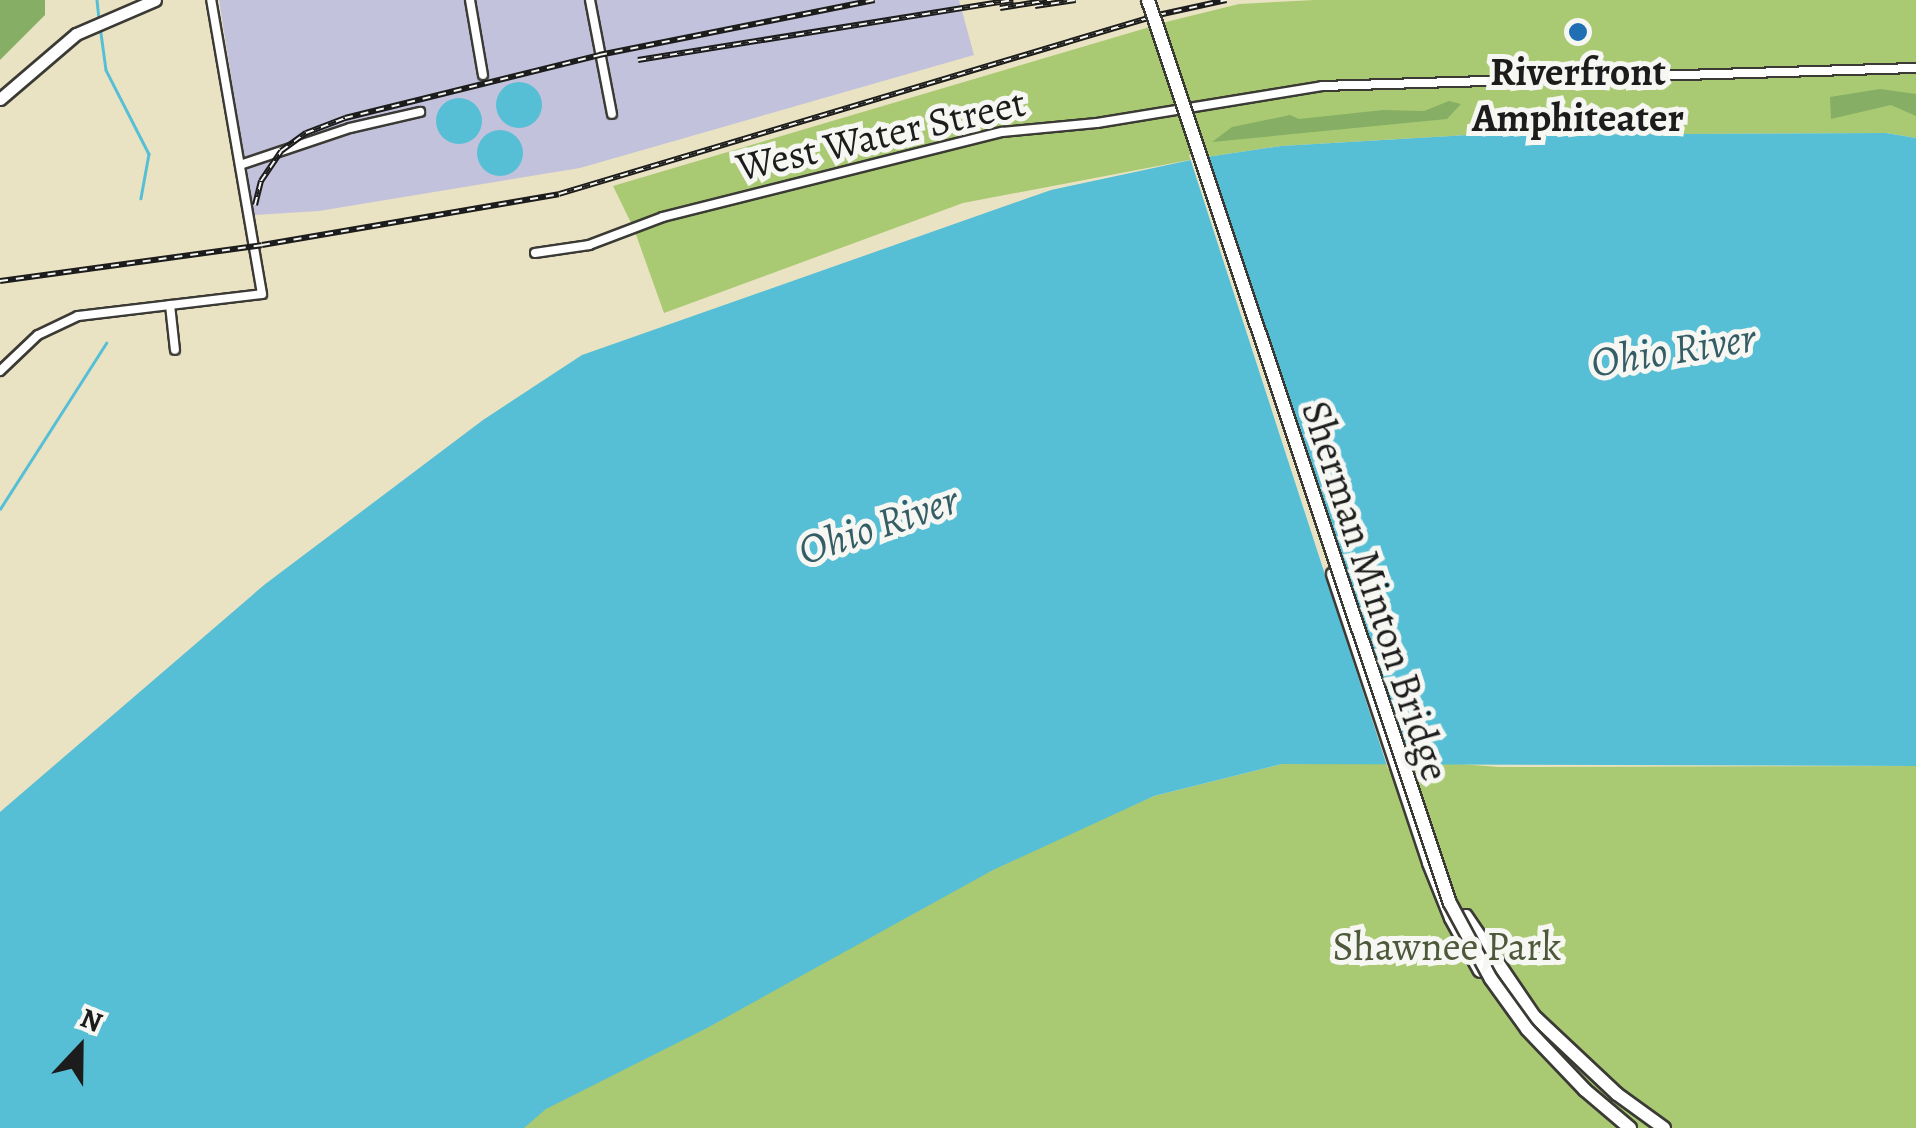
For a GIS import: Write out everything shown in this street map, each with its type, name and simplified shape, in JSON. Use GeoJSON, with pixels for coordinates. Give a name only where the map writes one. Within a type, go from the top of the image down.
{"type":"FeatureCollection","features":[{"type":"Feature","properties":{"kind":"highway","name":"Sherman Minton Bridge"},"geometry":{"type":"LineString","coordinates":[[1149,0],[1395,765],[1451,918],[1481,972],[1528,1037],[1626,1128]]}},
{"type":"Feature","properties":{"kind":"highway","name":"Sherman Minton Bridge"},"geometry":{"type":"LineString","coordinates":[[1149,0],[1394,760],[1431,854],[1476,934],[1534,1016],[1617,1094],[1664,1128]]}},
{"type":"Feature","properties":{"kind":"main road"},"geometry":{"type":"LineString","coordinates":[[0,98],[76,34],[155,0]]}},
{"type":"Feature","properties":{"kind":"street"},"geometry":{"type":"LineString","coordinates":[[0,371],[57,324],[95,314],[262,294],[211,0]]}},
{"type":"Feature","properties":{"kind":"street"},"geometry":{"type":"LineString","coordinates":[[470,0],[483,74]]}},
{"type":"Feature","properties":{"kind":"street"},"geometry":{"type":"LineString","coordinates":[[590,0],[612,114]]}},
{"type":"Feature","properties":{"kind":"street","name":"West Water Street"},"geometry":{"type":"LineString","coordinates":[[535,253],[589,245],[663,217],[1002,132],[1096,123],[1322,86],[1916,68]]}},
{"type":"Feature","properties":{"kind":"street"},"geometry":{"type":"LineString","coordinates":[[1569,86],[1577,76]]}},
{"type":"Feature","properties":{"kind":"street"},"geometry":{"type":"LineString","coordinates":[[240,165],[350,128],[420,112]]}},
{"type":"Feature","properties":{"kind":"street"},"geometry":{"type":"LineString","coordinates":[[170,306],[175,350]]}},
{"type":"Feature","properties":{"kind":"shaded area"},"geometry":{"type":"Polygon","coordinates":[[[219,0],[959,0],[974,55],[580,168],[319,211],[253,215],[219,0]]]}},
{"type":"Feature","properties":{"kind":"green space"},"geometry":{"type":"Polygon","coordinates":[[[0,0],[45,0],[45,15],[0,60],[0,0]]]}},
{"type":"Feature","properties":{"kind":"green space"},"geometry":{"type":"Polygon","coordinates":[[[1315,0],[1916,0],[1916,138],[1886,133],[1468,135],[1281,146],[963,203],[664,313],[634,229],[613,186],[1170,21],[1239,4],[1315,0]]]}},
{"type":"Feature","properties":{"kind":"green space"},"geometry":{"type":"Polygon","coordinates":[[[1880,89],[1916,94],[1916,116],[1891,105],[1831,119],[1830,97],[1880,89]]]}},
{"type":"Feature","properties":{"kind":"green space"},"geometry":{"type":"Polygon","coordinates":[[[1449,101],[1461,104],[1447,119],[1212,142],[1232,127],[1290,115],[1299,119],[1383,110],[1424,111],[1449,101]]]}},
{"type":"Feature","properties":{"kind":"green space","name":"Shawnee Park"},"geometry":{"type":"Polygon","coordinates":[[[1448,763],[1499,767],[1916,766],[1916,1128],[516,1128],[605,1058],[811,944],[1154,796],[1282,764],[1448,763]]]}},
{"type":"Feature","properties":{"kind":"water"},"geometry":{"type":"Polygon","coordinates":[[[519,82],[536,88],[542,105],[536,122],[519,128],[502,122],[496,105],[502,88],[519,82]]]}},
{"type":"Feature","properties":{"kind":"water"},"geometry":{"type":"Polygon","coordinates":[[[459,98],[476,104],[482,121],[476,138],[459,144],[442,138],[436,121],[442,104],[459,98]]]}},
{"type":"Feature","properties":{"kind":"water"},"geometry":{"type":"Polygon","coordinates":[[[500,130],[517,136],[523,153],[517,170],[500,176],[483,170],[477,153],[483,136],[500,130]]]}},
{"type":"Feature","properties":{"kind":"water","name":"Ohio River"},"geometry":{"type":"Polygon","coordinates":[[[1886,133],[1916,138],[1916,766],[1282,764],[1154,796],[993,870],[707,1028],[546,1109],[524,1128],[0,1128],[0,812],[264,585],[483,420],[582,355],[1051,190],[1200,158],[1281,146],[1468,135],[1886,133]]]}},
{"type":"Feature","properties":{"kind":"pier"},"geometry":{"type":"Polygon","coordinates":[[[1207,152],[1406,768],[1388,769],[1189,155],[1207,152]]]}},
{"type":"Feature","properties":{"kind":"waterway"},"geometry":{"type":"LineString","coordinates":[[97,0],[99,18]]}},
{"type":"Feature","properties":{"kind":"waterway"},"geometry":{"type":"LineString","coordinates":[[100,26],[106,70],[149,154],[141,198]]}},
{"type":"Feature","properties":{"kind":"waterway"},"geometry":{"type":"LineString","coordinates":[[0,509],[106,343]]}},
{"type":"Feature","properties":{"kind":"railway"},"geometry":{"type":"LineString","coordinates":[[255,205],[261,181],[281,151],[306,133],[345,118],[599,55],[875,0]]}},
{"type":"Feature","properties":{"kind":"railway"},"geometry":{"type":"LineString","coordinates":[[638,60],[1013,0]]}},
{"type":"Feature","properties":{"kind":"railway"},"geometry":{"type":"LineString","coordinates":[[1000,8],[1050,0]]}},
{"type":"Feature","properties":{"kind":"railway"},"geometry":{"type":"LineString","coordinates":[[1035,6],[1076,0]]}},
{"type":"Feature","properties":{"kind":"railway"},"geometry":{"type":"LineString","coordinates":[[0,281],[262,245],[559,194],[1158,15],[1226,0]]}},
{"type":"Feature","properties":{"kind":"place","name":"Riverfront Amphiteater"},"geometry":{"type":"Point","coordinates":[1578,32]}}]}
